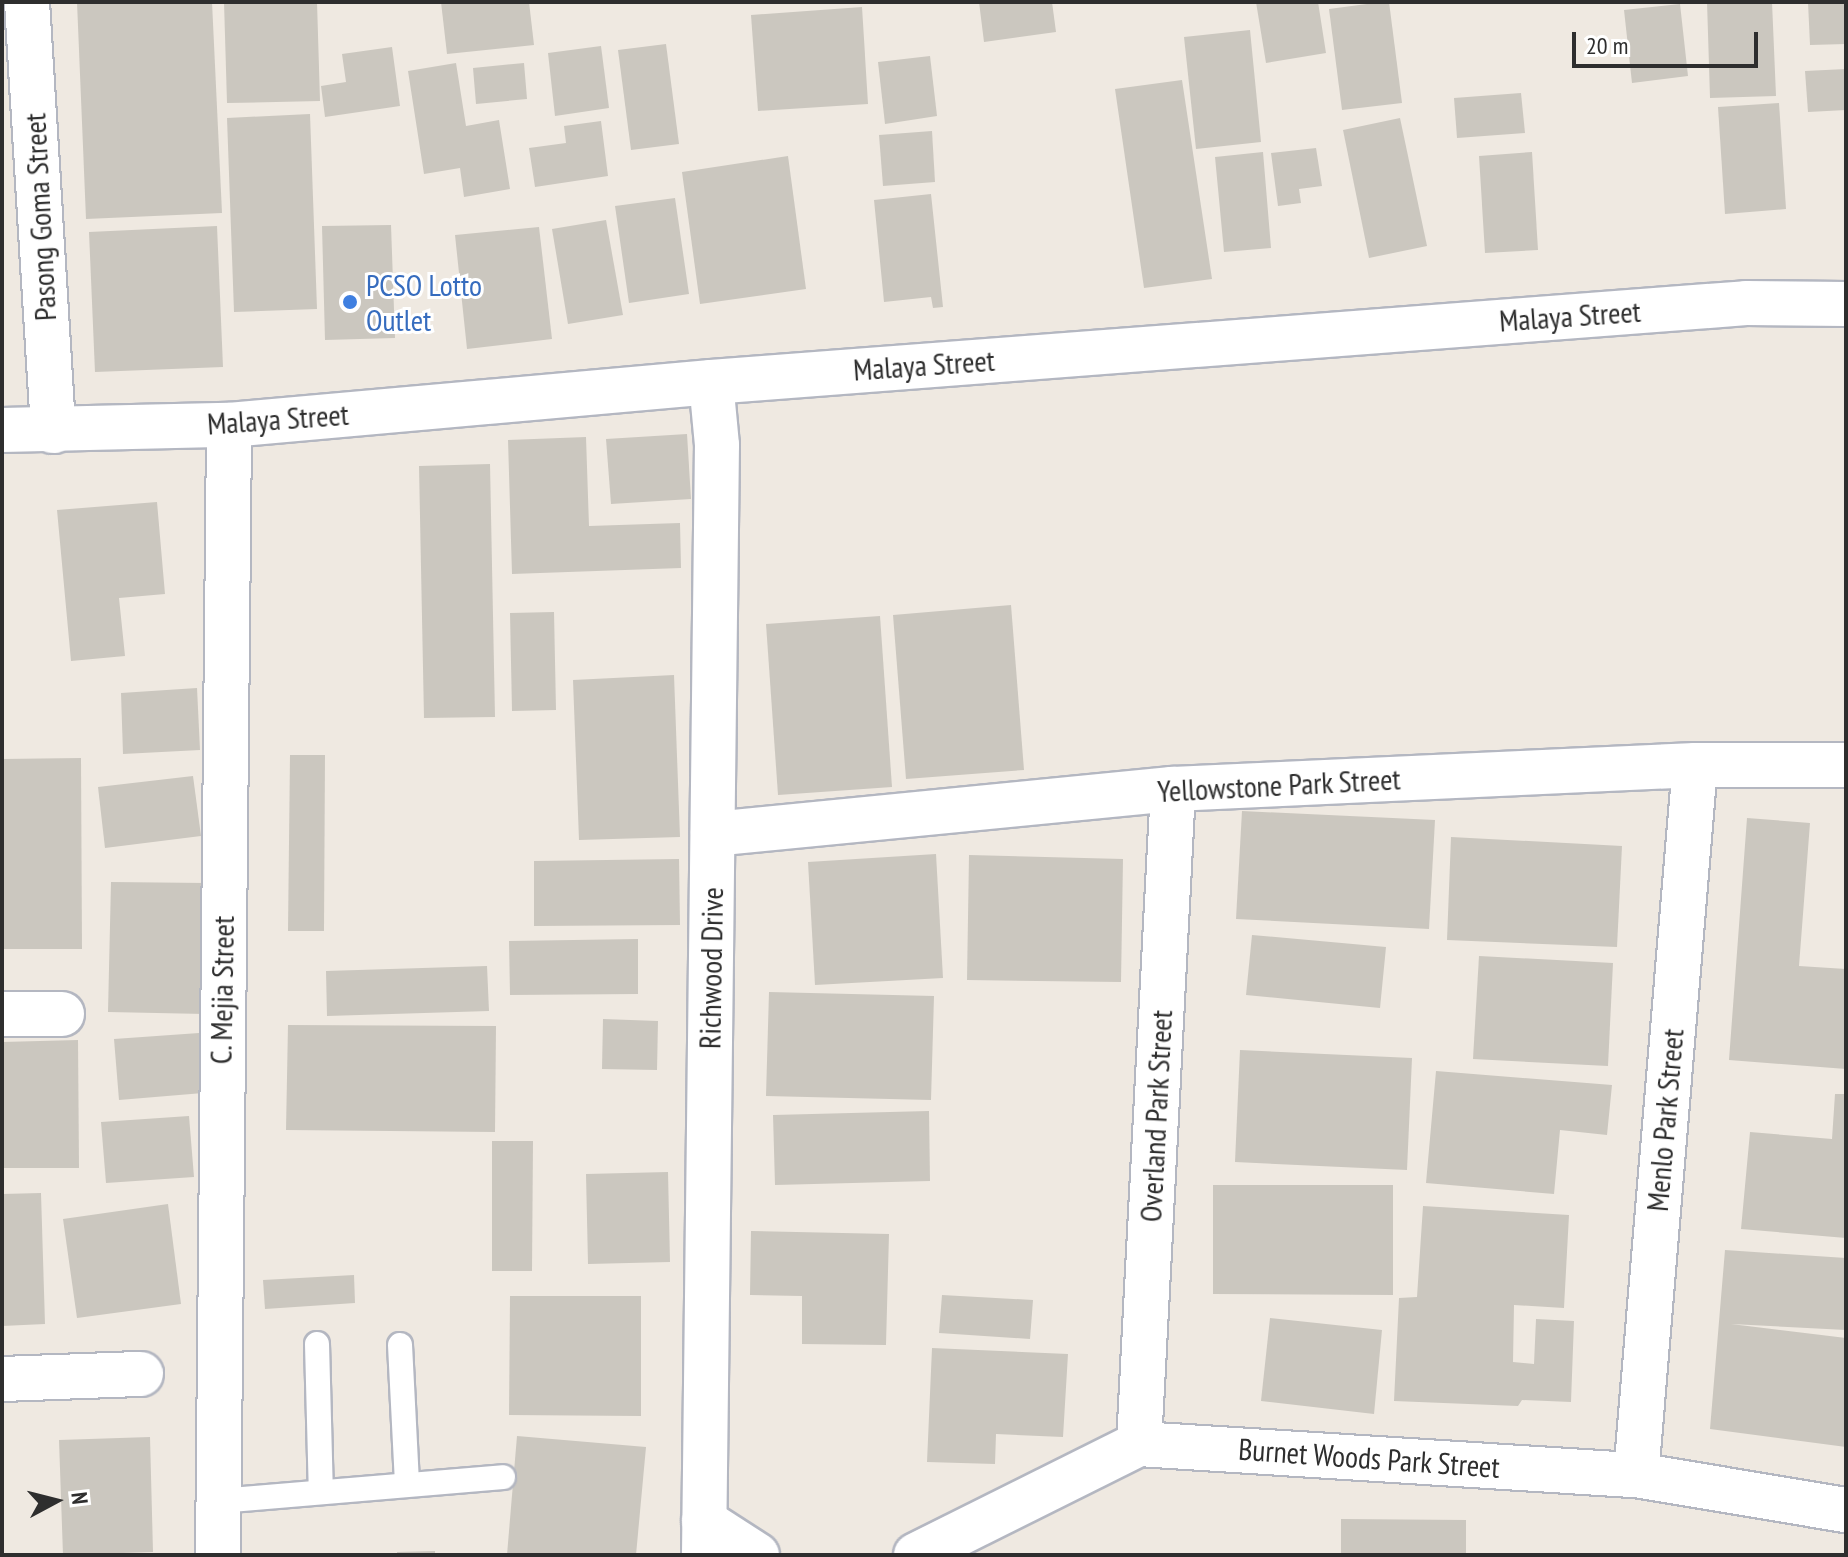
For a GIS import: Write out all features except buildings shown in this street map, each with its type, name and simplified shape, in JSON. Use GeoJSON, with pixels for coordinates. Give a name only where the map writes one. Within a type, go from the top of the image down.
{"type":"FeatureCollection","features":[{"type":"Feature","properties":{"kind":"street","name":"Pasong Goma Street"},"geometry":{"type":"LineString","coordinates":[[27,2],[53,431]]}},
{"type":"Feature","properties":{"kind":"street","name":"Malaya Street"},"geometry":{"type":"LineString","coordinates":[[2,430],[229,425],[711,382],[1746,303],[1846,304]]}},
{"type":"Feature","properties":{"kind":"street","name":"Richwood Drive"},"geometry":{"type":"LineString","coordinates":[[704,1538],[717,445],[711,382]]}},
{"type":"Feature","properties":{"kind":"street","name":"C. Mejia Street"},"geometry":{"type":"LineString","coordinates":[[218,1555],[229,425]]}},
{"type":"Feature","properties":{"kind":"street","name":"Yellowstone Park Street"},"geometry":{"type":"LineString","coordinates":[[713,834],[1173,789],[1695,765],[1846,765]]}},
{"type":"Feature","properties":{"kind":"street","name":"Menlo Park Street"},"geometry":{"type":"LineString","coordinates":[[1636,1475],[1695,765]]}},
{"type":"Feature","properties":{"kind":"street","name":"Overland Park Street"},"geometry":{"type":"LineString","coordinates":[[1139,1444],[1173,789]]}},
{"type":"Feature","properties":{"kind":"street"},"geometry":{"type":"LineString","coordinates":[[2,1014],[62,1014]]}},
{"type":"Feature","properties":{"kind":"street"},"geometry":{"type":"LineString","coordinates":[[2,1379],[141,1374]]}},
{"type":"Feature","properties":{"kind":"street","name":"Burnet Woods Park Street"},"geometry":{"type":"LineString","coordinates":[[1139,1444],[1636,1475],[1846,1510]]}},
{"type":"Feature","properties":{"kind":"street"},"geometry":{"type":"LineString","coordinates":[[916,1555],[1139,1444]]}},
{"type":"Feature","properties":{"kind":"street"},"geometry":{"type":"LineString","coordinates":[[704,1538],[757,1555]]}},
{"type":"Feature","properties":{"kind":"lane"},"geometry":{"type":"LineString","coordinates":[[317,1344],[321,1492]]}},
{"type":"Feature","properties":{"kind":"lane"},"geometry":{"type":"LineString","coordinates":[[400,1345],[407,1484]]}},
{"type":"Feature","properties":{"kind":"lane"},"geometry":{"type":"LineString","coordinates":[[219,1501],[503,1477]]}},
{"type":"Feature","properties":{"kind":"place","name":"PCSO Lotto Outlet"},"geometry":{"type":"Point","coordinates":[350,302]}}]}
